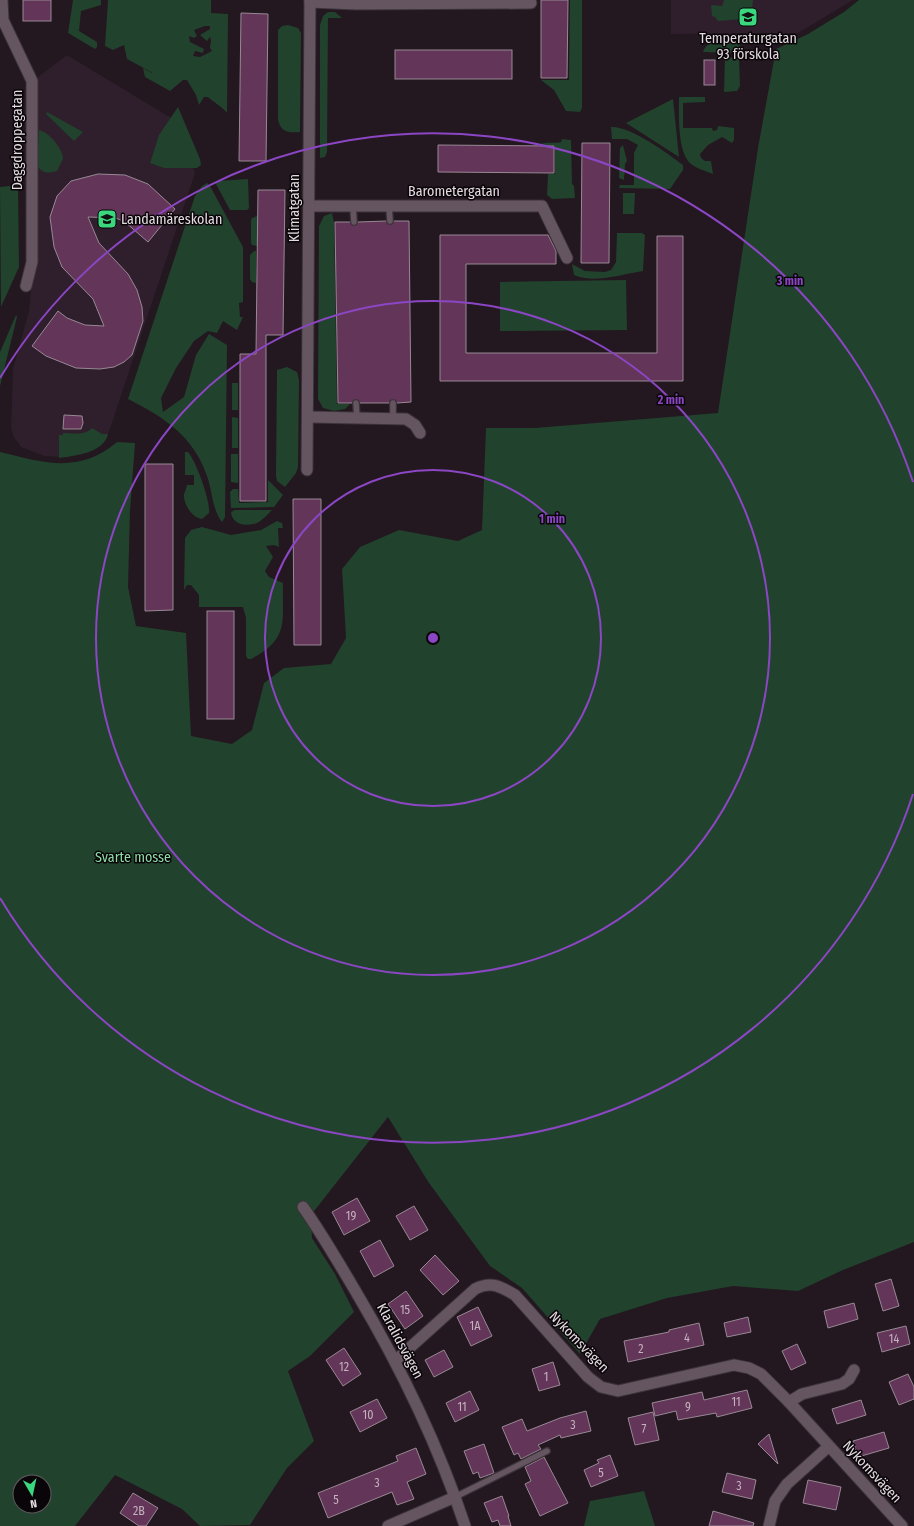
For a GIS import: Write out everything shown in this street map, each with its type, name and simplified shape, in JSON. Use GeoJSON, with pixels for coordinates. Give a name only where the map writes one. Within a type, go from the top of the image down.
{"type":"FeatureCollection","features":[{"type":"Feature","properties":{"kind":"street","name":"Daggdroppegatan"},"geometry":{"type":"LineString","coordinates":[[2,0],[3,20],[32,81],[32,262],[26,286]]}},
{"type":"Feature","properties":{"kind":"street"},"geometry":{"type":"LineString","coordinates":[[310,1],[356,4],[531,3]]}},
{"type":"Feature","properties":{"kind":"street","name":"Klimatgatan"},"geometry":{"type":"LineString","coordinates":[[307,470],[310,1]]}},
{"type":"Feature","properties":{"kind":"street","name":"Barometergatan"},"geometry":{"type":"LineString","coordinates":[[309,206],[542,206],[567,258]]}},
{"type":"Feature","properties":{"kind":"street"},"geometry":{"type":"LineString","coordinates":[[308,417],[406,419],[415,425],[420,433]]}},
{"type":"Feature","properties":{"kind":"street","name":"Klaralidsvägen"},"geometry":{"type":"LineString","coordinates":[[302,1207],[322,1234],[395,1361],[446,1469],[465,1526]]}},
{"type":"Feature","properties":{"kind":"street","name":"Nykomsvägen"},"geometry":{"type":"LineString","coordinates":[[395,1361],[473,1291],[481,1286],[499,1285],[515,1295],[588,1377],[601,1387],[618,1391],[734,1365],[749,1368],[761,1374],[789,1402],[828,1447],[902,1526]]}},
{"type":"Feature","properties":{"kind":"street"},"geometry":{"type":"LineString","coordinates":[[789,1402],[802,1394],[842,1384],[849,1379],[854,1370]]}},
{"type":"Feature","properties":{"kind":"street"},"geometry":{"type":"LineString","coordinates":[[769,1526],[775,1502],[787,1484],[828,1447]]}},
{"type":"Feature","properties":{"kind":"street"},"geometry":{"type":"LineString","coordinates":[[388,1526],[455,1497]]}},
{"type":"Feature","properties":{"kind":"lane"},"geometry":{"type":"LineString","coordinates":[[353,206],[354,222]]}},
{"type":"Feature","properties":{"kind":"lane"},"geometry":{"type":"LineString","coordinates":[[390,206],[390,221]]}},
{"type":"Feature","properties":{"kind":"lane"},"geometry":{"type":"LineString","coordinates":[[356,403],[357,418]]}},
{"type":"Feature","properties":{"kind":"lane"},"geometry":{"type":"LineString","coordinates":[[393,403],[393,418]]}},
{"type":"Feature","properties":{"kind":"lane"},"geometry":{"type":"LineString","coordinates":[[455,1497],[547,1451]]}},
{"type":"Feature","properties":{"kind":"shaded area","name":"Temperaturgatan 93 förskola"},"geometry":{"type":"Polygon","coordinates":[[[671,0],[853,0],[798,33],[671,34],[671,0]]]}},
{"type":"Feature","properties":{"kind":"shaded area","name":"Landamäreskolan"},"geometry":{"type":"Polygon","coordinates":[[[67,55],[173,119],[195,173],[105,441],[60,457],[44,456],[21,447],[14,437],[11,428],[13,369],[29,311],[34,256],[33,181],[38,77],[67,55]]]}},
{"type":"Feature","properties":{"kind":"green space"},"geometry":{"type":"Polygon","coordinates":[[[73,0],[101,0],[101,5],[81,11],[79,31],[97,42],[97,47],[95,49],[68,33],[73,0]]]}},
{"type":"Feature","properties":{"kind":"green space"},"geometry":{"type":"Polygon","coordinates":[[[108,0],[211,0],[211,13],[228,14],[227,113],[223,108],[208,97],[204,97],[199,105],[196,95],[187,80],[183,80],[170,91],[145,77],[143,68],[153,73],[127,59],[124,45],[113,50],[105,46],[108,0]],[[205,26],[194,30],[197,36],[194,38],[189,36],[190,42],[204,49],[203,53],[195,51],[193,56],[200,57],[212,51],[210,48],[210,37],[207,41],[200,35],[210,29],[210,26],[205,26]]]}},
{"type":"Feature","properties":{"kind":"green space"},"geometry":{"type":"Polygon","coordinates":[[[570,0],[582,0],[582,108],[580,112],[566,111],[554,90],[541,80],[569,80],[570,0]]]}},
{"type":"Feature","properties":{"kind":"green space"},"geometry":{"type":"Polygon","coordinates":[[[724,0],[753,0],[752,12],[743,19],[718,21],[712,16],[711,5],[722,6],[724,0]]]}},
{"type":"Feature","properties":{"kind":"green space","name":"Svarte mosse"},"geometry":{"type":"Polygon","coordinates":[[[859,0],[914,0],[914,1242],[843,1270],[798,1291],[733,1286],[667,1298],[600,1319],[580,1354],[522,1288],[490,1266],[429,1183],[388,1117],[311,1215],[312,1238],[335,1274],[354,1312],[310,1356],[288,1371],[314,1441],[287,1468],[250,1525],[200,1526],[182,1509],[115,1475],[75,1526],[0,1526],[0,452],[32,460],[61,463],[89,459],[103,452],[117,442],[135,443],[130,511],[128,587],[136,626],[186,633],[191,736],[232,744],[252,730],[264,683],[284,668],[331,664],[346,638],[342,569],[360,547],[399,530],[458,541],[482,530],[486,428],[535,428],[718,413],[758,148],[776,49],[808,34],[844,12],[859,0]]]}},
{"type":"Feature","properties":{"kind":"green space"},"geometry":{"type":"Polygon","coordinates":[[[328,12],[335,12],[342,18],[328,18],[327,152],[325,157],[320,158],[320,25],[323,16],[328,12]]]}},
{"type":"Feature","properties":{"kind":"green space"},"geometry":{"type":"Polygon","coordinates":[[[288,25],[298,28],[301,33],[300,132],[285,131],[281,127],[278,119],[278,30],[282,26],[288,25]]]}},
{"type":"Feature","properties":{"kind":"green space"},"geometry":{"type":"Polygon","coordinates":[[[738,34],[740,41],[740,49],[738,53],[703,52],[708,44],[722,37],[738,34]]]}},
{"type":"Feature","properties":{"kind":"green space"},"geometry":{"type":"Polygon","coordinates":[[[725,57],[739,58],[740,86],[737,91],[724,92],[725,57]]]}},
{"type":"Feature","properties":{"kind":"green space"},"geometry":{"type":"Polygon","coordinates":[[[679,97],[705,97],[705,102],[683,103],[683,128],[712,128],[713,131],[717,130],[718,126],[734,128],[734,140],[732,143],[722,137],[708,145],[700,154],[701,158],[705,161],[711,161],[713,174],[693,166],[686,159],[681,142],[679,97]]]}},
{"type":"Feature","properties":{"kind":"green space"},"geometry":{"type":"Polygon","coordinates":[[[673,99],[679,157],[626,123],[673,99]]]}},
{"type":"Feature","properties":{"kind":"green space"},"geometry":{"type":"Polygon","coordinates":[[[178,107],[200,159],[201,165],[197,168],[164,168],[150,163],[159,135],[178,107]]]}},
{"type":"Feature","properties":{"kind":"green space"},"geometry":{"type":"Polygon","coordinates":[[[47,112],[83,132],[74,141],[46,114],[47,112]]]}},
{"type":"Feature","properties":{"kind":"green space"},"geometry":{"type":"Polygon","coordinates":[[[611,127],[619,128],[638,135],[683,165],[683,170],[670,189],[619,188],[620,185],[634,185],[634,153],[638,145],[627,139],[612,139],[611,127]]]}},
{"type":"Feature","properties":{"kind":"green space"},"geometry":{"type":"Polygon","coordinates":[[[39,130],[51,137],[61,151],[63,159],[57,171],[45,172],[38,167],[39,130]]]}},
{"type":"Feature","properties":{"kind":"green space"},"geometry":{"type":"Polygon","coordinates":[[[562,139],[571,140],[572,184],[574,186],[575,198],[552,199],[547,195],[548,174],[555,174],[555,146],[539,145],[544,143],[561,142],[562,139]]]}},
{"type":"Feature","properties":{"kind":"green space"},"geometry":{"type":"Polygon","coordinates":[[[623,145],[627,161],[625,164],[624,180],[619,178],[620,148],[623,145]]]}},
{"type":"Feature","properties":{"kind":"green space"},"geometry":{"type":"Polygon","coordinates":[[[248,179],[249,208],[247,210],[230,210],[216,184],[217,181],[248,179]]]}},
{"type":"Feature","properties":{"kind":"green space"},"geometry":{"type":"Polygon","coordinates":[[[207,183],[243,247],[243,302],[239,303],[240,317],[243,317],[237,330],[223,321],[217,333],[208,331],[194,341],[176,368],[161,398],[163,412],[184,397],[196,355],[209,334],[227,345],[225,517],[222,522],[215,507],[208,479],[195,451],[177,430],[166,421],[128,399],[195,196],[202,186],[207,183]]]}},
{"type":"Feature","properties":{"kind":"green space"},"geometry":{"type":"Polygon","coordinates":[[[18,185],[19,267],[1,307],[0,187],[18,185]]]}},
{"type":"Feature","properties":{"kind":"green space"},"geometry":{"type":"Polygon","coordinates":[[[623,193],[635,193],[634,214],[623,214],[623,193]]]}},
{"type":"Feature","properties":{"kind":"green space"},"geometry":{"type":"Polygon","coordinates":[[[332,213],[334,222],[337,404],[350,404],[345,409],[334,411],[323,408],[318,399],[319,226],[324,216],[332,213]]]}},
{"type":"Feature","properties":{"kind":"green space"},"geometry":{"type":"Polygon","coordinates":[[[257,216],[257,246],[252,245],[251,243],[251,220],[257,216]]]}},
{"type":"Feature","properties":{"kind":"green space"},"geometry":{"type":"Polygon","coordinates":[[[617,233],[642,233],[645,235],[643,271],[618,276],[590,279],[574,275],[572,264],[585,271],[605,272],[611,270],[616,262],[617,233]]]}},
{"type":"Feature","properties":{"kind":"green space"},"geometry":{"type":"Polygon","coordinates":[[[256,251],[256,283],[252,282],[250,279],[250,255],[256,251]]]}},
{"type":"Feature","properties":{"kind":"green space"},"geometry":{"type":"Polygon","coordinates":[[[626,280],[627,330],[500,331],[500,282],[626,280]]]}},
{"type":"Feature","properties":{"kind":"green space"},"geometry":{"type":"Polygon","coordinates":[[[16,315],[17,317],[0,386],[0,352],[16,315]]]}},
{"type":"Feature","properties":{"kind":"green space"},"geometry":{"type":"Polygon","coordinates":[[[287,367],[297,372],[299,380],[298,467],[296,473],[285,487],[277,481],[276,476],[277,370],[287,367]]]}},
{"type":"Feature","properties":{"kind":"green space"},"geometry":{"type":"Polygon","coordinates":[[[232,383],[238,383],[238,410],[232,410],[232,383]]]}},
{"type":"Feature","properties":{"kind":"green space"},"geometry":{"type":"Polygon","coordinates":[[[232,417],[238,418],[238,448],[232,448],[232,417]]]}},
{"type":"Feature","properties":{"kind":"green space"},"geometry":{"type":"Polygon","coordinates":[[[92,428],[102,434],[108,434],[101,445],[80,455],[59,458],[59,435],[63,435],[63,433],[82,433],[89,431],[92,428]]]}},
{"type":"Feature","properties":{"kind":"green space"},"geometry":{"type":"Polygon","coordinates":[[[185,452],[188,452],[195,464],[208,500],[209,513],[202,519],[195,516],[189,510],[185,502],[184,494],[187,485],[194,485],[194,475],[185,475],[185,452]]]}},
{"type":"Feature","properties":{"kind":"green space"},"geometry":{"type":"Polygon","coordinates":[[[231,454],[238,454],[238,483],[231,482],[231,454]]]}},
{"type":"Feature","properties":{"kind":"green space"},"geometry":{"type":"Polygon","coordinates":[[[268,480],[283,495],[274,507],[231,508],[230,492],[233,489],[238,489],[239,503],[268,502],[268,480]]]}},
{"type":"Feature","properties":{"kind":"green space"},"geometry":{"type":"Polygon","coordinates":[[[235,510],[272,510],[259,522],[244,525],[234,520],[231,512],[235,510]]]}},
{"type":"Feature","properties":{"kind":"green space"},"geometry":{"type":"Polygon","coordinates":[[[277,521],[282,523],[283,528],[278,528],[279,547],[274,545],[266,546],[273,557],[265,571],[269,577],[283,583],[283,619],[278,636],[272,644],[264,651],[251,659],[248,659],[246,656],[246,618],[243,607],[199,607],[199,595],[191,585],[187,585],[184,590],[185,538],[191,530],[202,527],[231,535],[261,530],[277,521]]]}},
{"type":"Feature","properties":{"kind":"green space"},"geometry":{"type":"Polygon","coordinates":[[[644,1491],[655,1526],[584,1526],[590,1501],[644,1491]]]}},
{"type":"Feature","properties":{"kind":"building"},"geometry":{"type":"Polygon","coordinates":[[[23,0],[51,0],[51,21],[23,21],[23,0]]]}},
{"type":"Feature","properties":{"kind":"building"},"geometry":{"type":"Polygon","coordinates":[[[541,0],[568,0],[567,78],[541,78],[541,0]]]}},
{"type":"Feature","properties":{"kind":"building"},"geometry":{"type":"Polygon","coordinates":[[[241,13],[268,14],[266,161],[239,161],[241,13]]]}},
{"type":"Feature","properties":{"kind":"building"},"geometry":{"type":"Polygon","coordinates":[[[395,50],[512,50],[512,79],[395,79],[395,50]]]}},
{"type":"Feature","properties":{"kind":"building"},"geometry":{"type":"Polygon","coordinates":[[[704,60],[715,60],[715,85],[704,85],[704,60]]]}},
{"type":"Feature","properties":{"kind":"building"},"geometry":{"type":"Polygon","coordinates":[[[582,143],[610,143],[609,263],[581,263],[582,143]]]}},
{"type":"Feature","properties":{"kind":"building"},"geometry":{"type":"Polygon","coordinates":[[[438,145],[554,146],[554,173],[438,172],[438,145]]]}},
{"type":"Feature","properties":{"kind":"building"},"geometry":{"type":"Polygon","coordinates":[[[98,174],[125,175],[148,184],[175,209],[148,242],[125,222],[116,218],[88,217],[99,243],[128,274],[137,290],[142,307],[143,321],[132,355],[124,362],[114,367],[100,369],[76,368],[46,356],[32,346],[58,311],[67,318],[85,325],[104,326],[93,299],[62,267],[54,247],[50,217],[57,196],[71,181],[98,174]]]}},
{"type":"Feature","properties":{"kind":"building"},"geometry":{"type":"Polygon","coordinates":[[[258,190],[285,190],[283,335],[266,335],[266,501],[240,501],[240,354],[256,354],[258,190]]]}},
{"type":"Feature","properties":{"kind":"building"},"geometry":{"type":"Polygon","coordinates":[[[386,221],[390,225],[394,221],[409,221],[411,402],[397,403],[393,399],[389,403],[360,403],[356,399],[352,403],[338,403],[335,222],[350,222],[354,226],[358,222],[386,221]]]}},
{"type":"Feature","properties":{"kind":"building"},"geometry":{"type":"Polygon","coordinates":[[[440,235],[548,235],[556,251],[556,264],[466,264],[466,353],[657,353],[657,236],[683,236],[683,381],[440,381],[440,235]]]}},
{"type":"Feature","properties":{"kind":"building"},"geometry":{"type":"Polygon","coordinates":[[[64,415],[82,416],[83,423],[81,429],[63,429],[64,415]]]}},
{"type":"Feature","properties":{"kind":"building"},"geometry":{"type":"Polygon","coordinates":[[[145,464],[173,464],[173,610],[145,611],[145,464]]]}},
{"type":"Feature","properties":{"kind":"building"},"geometry":{"type":"Polygon","coordinates":[[[293,499],[321,499],[321,645],[294,645],[293,499]]]}},
{"type":"Feature","properties":{"kind":"building"},"geometry":{"type":"Polygon","coordinates":[[[207,611],[234,611],[234,719],[207,719],[207,611]]]}},
{"type":"Feature","properties":{"kind":"building"},"geometry":{"type":"Polygon","coordinates":[[[357,1198],[370,1221],[344,1235],[332,1212],[357,1198]]]}},
{"type":"Feature","properties":{"kind":"building"},"geometry":{"type":"Polygon","coordinates":[[[414,1206],[428,1230],[410,1240],[396,1216],[414,1206]]]}},
{"type":"Feature","properties":{"kind":"building"},"geometry":{"type":"Polygon","coordinates":[[[380,1240],[394,1266],[374,1277],[360,1251],[380,1240]]]}},
{"type":"Feature","properties":{"kind":"building"},"geometry":{"type":"Polygon","coordinates":[[[435,1255],[459,1281],[443,1295],[420,1270],[435,1255]]]}},
{"type":"Feature","properties":{"kind":"building"},"geometry":{"type":"Polygon","coordinates":[[[891,1279],[899,1306],[883,1311],[875,1284],[891,1279]]]}},
{"type":"Feature","properties":{"kind":"building"},"geometry":{"type":"Polygon","coordinates":[[[406,1291],[423,1316],[405,1329],[388,1304],[406,1291]]]}},
{"type":"Feature","properties":{"kind":"building"},"geometry":{"type":"Polygon","coordinates":[[[854,1303],[858,1319],[828,1328],[824,1311],[854,1303]]]}},
{"type":"Feature","properties":{"kind":"building"},"geometry":{"type":"Polygon","coordinates":[[[478,1307],[492,1336],[471,1346],[457,1317],[478,1307]]]}},
{"type":"Feature","properties":{"kind":"building"},"geometry":{"type":"Polygon","coordinates":[[[748,1317],[751,1332],[727,1337],[724,1323],[748,1317]]]}},
{"type":"Feature","properties":{"kind":"building"},"geometry":{"type":"Polygon","coordinates":[[[699,1323],[704,1345],[628,1362],[624,1341],[669,1332],[669,1330],[699,1323]]]}},
{"type":"Feature","properties":{"kind":"building"},"geometry":{"type":"Polygon","coordinates":[[[906,1326],[910,1344],[882,1352],[877,1333],[906,1326]]]}},
{"type":"Feature","properties":{"kind":"building"},"geometry":{"type":"Polygon","coordinates":[[[797,1344],[806,1363],[791,1370],[782,1351],[797,1344]]]}},
{"type":"Feature","properties":{"kind":"building"},"geometry":{"type":"Polygon","coordinates":[[[344,1348],[361,1374],[343,1386],[326,1360],[344,1348]]]}},
{"type":"Feature","properties":{"kind":"building"},"geometry":{"type":"Polygon","coordinates":[[[444,1350],[453,1367],[434,1377],[425,1360],[444,1350]]]}},
{"type":"Feature","properties":{"kind":"building"},"geometry":{"type":"Polygon","coordinates":[[[553,1362],[560,1385],[539,1391],[532,1369],[553,1362]]]}},
{"type":"Feature","properties":{"kind":"building"},"geometry":{"type":"Polygon","coordinates":[[[908,1374],[914,1387],[914,1399],[899,1405],[889,1382],[908,1374]]]}},
{"type":"Feature","properties":{"kind":"building"},"geometry":{"type":"Polygon","coordinates":[[[747,1390],[752,1408],[717,1417],[716,1413],[678,1420],[676,1411],[655,1416],[652,1403],[702,1392],[704,1400],[747,1390]]]}},
{"type":"Feature","properties":{"kind":"building"},"geometry":{"type":"Polygon","coordinates":[[[470,1391],[479,1410],[455,1422],[446,1403],[470,1391]]]}},
{"type":"Feature","properties":{"kind":"building"},"geometry":{"type":"Polygon","coordinates":[[[377,1399],[387,1418],[360,1432],[350,1412],[377,1399]]]}},
{"type":"Feature","properties":{"kind":"building"},"geometry":{"type":"Polygon","coordinates":[[[861,1400],[866,1415],[837,1424],[832,1409],[861,1400]]]}},
{"type":"Feature","properties":{"kind":"building"},"geometry":{"type":"Polygon","coordinates":[[[586,1411],[591,1431],[561,1438],[560,1435],[538,1445],[541,1449],[521,1459],[518,1453],[514,1455],[502,1427],[522,1419],[527,1431],[560,1418],[586,1411]]]}},
{"type":"Feature","properties":{"kind":"building"},"geometry":{"type":"Polygon","coordinates":[[[653,1412],[659,1440],[635,1445],[628,1418],[653,1412]]]}},
{"type":"Feature","properties":{"kind":"building"},"geometry":{"type":"Polygon","coordinates":[[[884,1432],[889,1448],[858,1457],[853,1441],[884,1432]]]}},
{"type":"Feature","properties":{"kind":"building"},"geometry":{"type":"Polygon","coordinates":[[[769,1434],[778,1464],[758,1444],[769,1434]]]}},
{"type":"Feature","properties":{"kind":"building"},"geometry":{"type":"Polygon","coordinates":[[[484,1444],[494,1473],[480,1478],[478,1472],[473,1474],[464,1451],[484,1444]]]}},
{"type":"Feature","properties":{"kind":"building"},"geometry":{"type":"Polygon","coordinates":[[[416,1448],[426,1474],[407,1482],[414,1499],[397,1505],[392,1492],[328,1518],[318,1493],[398,1461],[396,1456],[416,1448]]]}},
{"type":"Feature","properties":{"kind":"building"},"geometry":{"type":"Polygon","coordinates":[[[610,1455],[618,1476],[591,1487],[584,1470],[599,1463],[597,1460],[610,1455]]]}},
{"type":"Feature","properties":{"kind":"building"},"geometry":{"type":"Polygon","coordinates":[[[544,1457],[568,1503],[540,1516],[525,1484],[531,1481],[525,1467],[544,1457]]]}},
{"type":"Feature","properties":{"kind":"building"},"geometry":{"type":"Polygon","coordinates":[[[727,1473],[756,1480],[752,1499],[722,1492],[727,1473]]]}},
{"type":"Feature","properties":{"kind":"building"},"geometry":{"type":"Polygon","coordinates":[[[808,1480],[841,1487],[836,1510],[803,1503],[808,1480]]]}},
{"type":"Feature","properties":{"kind":"building"},"geometry":{"type":"Polygon","coordinates":[[[133,1493],[158,1508],[146,1526],[139,1526],[120,1513],[133,1493]]]}},
{"type":"Feature","properties":{"kind":"building"},"geometry":{"type":"Polygon","coordinates":[[[502,1496],[511,1526],[500,1526],[498,1520],[492,1522],[484,1503],[502,1496]]]}},
{"type":"Feature","properties":{"kind":"building"},"geometry":{"type":"Polygon","coordinates":[[[713,1511],[754,1523],[753,1526],[709,1526],[713,1511]]]}},
{"type":"Feature","properties":{"kind":"place","name":"Temperaturgatan 93 förskola"},"geometry":{"type":"Point","coordinates":[748,17]}},
{"type":"Feature","properties":{"kind":"place","name":"Landamäreskolan"},"geometry":{"type":"Point","coordinates":[107,219]}}]}
